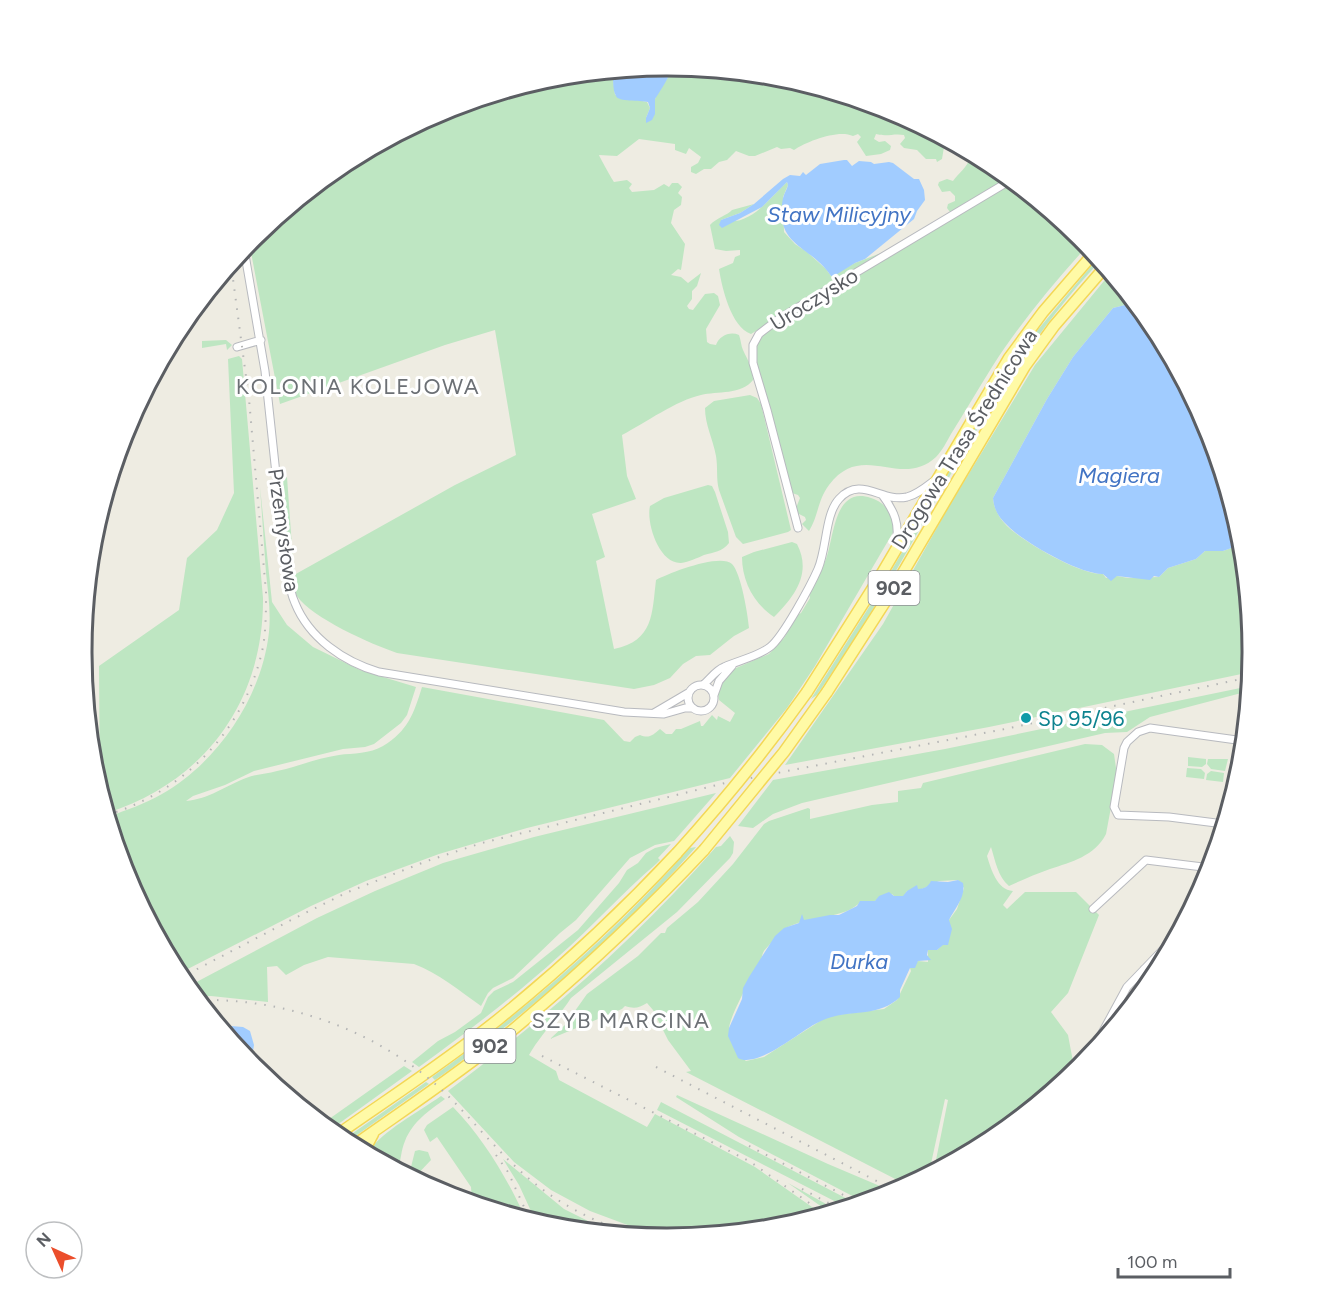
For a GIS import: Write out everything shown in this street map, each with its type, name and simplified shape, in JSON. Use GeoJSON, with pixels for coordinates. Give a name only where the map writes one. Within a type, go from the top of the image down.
{"type":"FeatureCollection","features":[{"type":"Feature","properties":{"kind":"main road","name":"Drogowa Trasa Średnicowa"},"geometry":{"type":"LineString","coordinates":[[345,1129],[498,1019],[586,945],[643,890],[719,806],[767,748],[807,692],[895,550],[1009,358],[1043,312],[1088,260]]}},
{"type":"Feature","properties":{"kind":"main road","name":"Drogowa Trasa Średnicowa"},"geometry":{"type":"LineString","coordinates":[[362,1140],[514,1029],[600,954],[662,895],[704,850],[777,760],[827,692],[894,588],[1025,366],[1054,326],[1100,273]]}},
{"type":"Feature","properties":{"kind":"main road"},"geometry":{"type":"LineString","coordinates":[[368,1144],[375,1131]]}},
{"type":"Feature","properties":{"kind":"street","name":"Uroczysko"},"geometry":{"type":"LineString","coordinates":[[798,528],[753,363],[753,345],[759,334],[780,318],[1003,185]]}},
{"type":"Feature","properties":{"kind":"street","name":"Przemysłowa"},"geometry":{"type":"LineString","coordinates":[[246,260],[261,340],[284,555],[290,587],[298,611],[324,642],[351,662],[379,672],[624,712],[664,714],[693,708]]}},
{"type":"Feature","properties":{"kind":"street"},"geometry":{"type":"LineString","coordinates":[[237,347],[261,340]]}},
{"type":"Feature","properties":{"kind":"street"},"geometry":{"type":"LineString","coordinates":[[703,685],[720,669],[763,652],[781,636],[819,567],[827,540],[830,516],[839,499],[858,489],[867,489],[883,496],[907,497],[937,479]]}},
{"type":"Feature","properties":{"kind":"street"},"geometry":{"type":"LineString","coordinates":[[883,496],[890,506],[899,530],[895,550]]}},
{"type":"Feature","properties":{"kind":"street"},"geometry":{"type":"LineString","coordinates":[[688,693],[688,702],[693,708],[701,711],[709,708],[719,681],[733,664]]}},
{"type":"Feature","properties":{"kind":"street"},"geometry":{"type":"LineString","coordinates":[[654,713],[688,693],[694,686],[703,685],[710,688],[714,694]]}},
{"type":"Feature","properties":{"kind":"street"},"geometry":{"type":"LineString","coordinates":[[1216,823],[1169,817],[1118,815],[1114,807],[1123,751],[1131,737],[1141,730],[1150,728],[1236,740]]}},
{"type":"Feature","properties":{"kind":"street"},"geometry":{"type":"LineString","coordinates":[[1093,909],[1146,860],[1201,867]]}},
{"type":"Feature","properties":{"kind":"street"},"geometry":{"type":"LineString","coordinates":[[1106,1024],[1122,994],[1154,959]]}},
{"type":"Feature","properties":{"kind":"green space"},"geometry":{"type":"Polygon","coordinates":[[[668,77],[742,81],[816,96],[887,120],[944,148],[942,159],[937,162],[936,159],[926,159],[917,150],[904,148],[900,144],[905,138],[904,135],[876,134],[874,139],[879,142],[885,141],[891,146],[890,150],[866,156],[857,142],[861,137],[858,134],[853,136],[840,134],[815,140],[794,150],[777,147],[755,156],[736,151],[727,160],[696,174],[691,172],[691,167],[698,163],[701,157],[689,148],[686,154],[675,150],[675,144],[639,139],[617,156],[599,155],[614,182],[627,180],[632,184],[629,188],[632,192],[654,190],[664,184],[669,187],[672,183],[678,183],[682,187],[678,193],[682,197],[681,205],[674,210],[671,223],[685,244],[681,270],[678,269],[671,275],[681,277],[688,283],[701,273],[697,286],[692,291],[692,299],[687,306],[693,310],[705,294],[714,293],[718,296],[720,305],[706,329],[707,342],[716,345],[725,335],[739,335],[753,375],[753,380],[742,388],[692,398],[661,412],[622,435],[627,476],[636,499],[592,514],[605,557],[596,561],[614,649],[627,645],[644,632],[652,614],[656,580],[706,562],[726,561],[732,564],[744,594],[749,628],[734,636],[710,655],[696,656],[683,664],[670,678],[654,685],[634,689],[397,653],[358,637],[315,613],[297,596],[294,588],[280,481],[287,477],[294,575],[455,485],[516,455],[495,330],[445,345],[280,404],[251,254],[288,219],[347,173],[412,136],[447,120],[518,96],[592,81],[613,79],[615,95],[647,102],[650,108],[646,118],[655,106],[656,96],[668,77]]]}},
{"type":"Feature","properties":{"kind":"green space"},"geometry":{"type":"Polygon","coordinates":[[[968,162],[1000,183],[950,212],[947,208],[948,204],[955,201],[955,196],[950,191],[942,192],[938,185],[939,182],[947,179],[953,181],[968,162]]]}},
{"type":"Feature","properties":{"kind":"green space"},"geometry":{"type":"Polygon","coordinates":[[[787,182],[783,197],[784,232],[831,276],[881,253],[751,334],[738,324],[733,315],[725,296],[719,269],[733,263],[735,257],[740,255],[740,250],[715,249],[710,225],[732,210],[754,204],[740,213],[721,220],[741,220],[750,216],[787,182]]]}},
{"type":"Feature","properties":{"kind":"green space"},"geometry":{"type":"Polygon","coordinates":[[[1006,187],[1046,219],[1081,253],[1014,335],[936,457],[922,466],[909,469],[868,465],[855,466],[842,472],[825,490],[809,531],[802,524],[806,520],[805,517],[797,513],[796,508],[800,498],[792,493],[786,475],[756,359],[760,340],[784,318],[1006,187]]]}},
{"type":"Feature","properties":{"kind":"green space"},"geometry":{"type":"Polygon","coordinates":[[[1092,265],[1095,267],[1068,298],[1010,377],[959,460],[878,601],[817,695],[811,699],[883,585],[994,394],[1036,332],[1092,265]]]}},
{"type":"Feature","properties":{"kind":"green space"},"geometry":{"type":"Polygon","coordinates":[[[1106,280],[1126,305],[1113,308],[1073,357],[1047,399],[993,498],[996,510],[1007,526],[1026,540],[1067,563],[1093,573],[1103,574],[1106,578],[1159,577],[1168,568],[1196,559],[1205,551],[1223,551],[1232,548],[1241,614],[1241,674],[989,727],[785,765],[883,624],[948,508],[1035,365],[1106,280]]]}},
{"type":"Feature","properties":{"kind":"green space"},"geometry":{"type":"Polygon","coordinates":[[[226,340],[232,345],[227,350],[226,344],[202,348],[202,341],[226,340]]]}},
{"type":"Feature","properties":{"kind":"green space"},"geometry":{"type":"Polygon","coordinates":[[[239,356],[242,359],[263,598],[261,635],[253,670],[240,703],[222,732],[200,758],[173,781],[142,799],[114,810],[100,746],[99,666],[179,610],[187,558],[217,530],[234,493],[228,359],[239,356]]]}},
{"type":"Feature","properties":{"kind":"green space"},"geometry":{"type":"Polygon","coordinates":[[[750,395],[757,398],[761,404],[791,530],[743,544],[736,537],[719,490],[716,456],[705,408],[714,401],[750,395]]]}},
{"type":"Feature","properties":{"kind":"green space"},"geometry":{"type":"Polygon","coordinates":[[[708,485],[712,486],[715,492],[728,532],[729,543],[721,550],[690,561],[673,562],[660,550],[652,532],[650,506],[664,498],[708,485]]]}},
{"type":"Feature","properties":{"kind":"green space"},"geometry":{"type":"Polygon","coordinates":[[[260,487],[272,602],[287,625],[313,647],[360,670],[416,687],[407,715],[401,723],[374,744],[343,749],[254,771],[186,801],[210,795],[254,776],[331,756],[378,749],[399,734],[409,721],[422,687],[604,720],[624,741],[630,742],[640,735],[651,736],[660,729],[666,734],[672,734],[676,729],[700,721],[703,726],[712,715],[717,720],[718,716],[730,722],[735,713],[719,700],[721,682],[736,668],[769,654],[784,638],[810,598],[809,593],[819,576],[843,506],[849,499],[859,496],[876,500],[888,510],[895,529],[815,666],[787,708],[730,778],[527,828],[439,854],[366,881],[311,906],[187,970],[151,907],[135,872],[115,814],[149,801],[182,781],[219,746],[234,725],[247,703],[265,656],[270,625],[260,487]]]}},
{"type":"Feature","properties":{"kind":"green space"},"geometry":{"type":"Polygon","coordinates":[[[792,542],[797,544],[801,555],[802,574],[789,601],[774,617],[761,606],[750,591],[744,575],[742,557],[792,542]]]}},
{"type":"Feature","properties":{"kind":"green space"},"geometry":{"type":"Polygon","coordinates":[[[1241,688],[1241,693],[1150,717],[1127,732],[1105,733],[802,803],[773,814],[753,828],[738,826],[773,780],[945,749],[1241,688]]]}},
{"type":"Feature","properties":{"kind":"green space"},"geometry":{"type":"Polygon","coordinates":[[[1085,744],[1102,745],[1114,754],[1117,775],[1106,834],[1096,848],[1074,861],[1009,886],[1000,873],[991,847],[987,856],[999,883],[1007,890],[1013,891],[1003,905],[1007,909],[1025,892],[1076,892],[1099,915],[1068,993],[1051,1012],[1068,1035],[1073,1060],[1017,1109],[987,1131],[936,1160],[948,1100],[945,1099],[931,1163],[897,1180],[686,1072],[691,1071],[668,1040],[647,1003],[636,1008],[625,1006],[550,1039],[565,1025],[587,994],[638,956],[698,902],[733,864],[764,824],[808,808],[810,819],[872,805],[898,802],[898,791],[921,788],[923,783],[1085,744]],[[958,880],[939,881],[922,889],[907,891],[904,896],[892,894],[875,901],[861,901],[846,911],[786,928],[764,951],[733,1016],[729,1030],[736,1051],[746,1061],[764,1057],[828,1016],[884,1009],[897,1000],[911,971],[910,968],[918,961],[928,962],[928,950],[937,950],[943,944],[949,920],[957,909],[964,888],[958,880]]]}},
{"type":"Feature","properties":{"kind":"green space"},"geometry":{"type":"Polygon","coordinates":[[[1188,757],[1206,759],[1206,764],[1202,767],[1188,766],[1188,757]]]}},
{"type":"Feature","properties":{"kind":"green space"},"geometry":{"type":"Polygon","coordinates":[[[1208,759],[1228,759],[1225,771],[1211,769],[1207,764],[1208,759]]]}},
{"type":"Feature","properties":{"kind":"green space"},"geometry":{"type":"Polygon","coordinates":[[[1187,768],[1201,769],[1205,773],[1204,779],[1186,777],[1187,768]]]}},
{"type":"Feature","properties":{"kind":"green space"},"geometry":{"type":"Polygon","coordinates":[[[1211,771],[1224,773],[1223,782],[1206,780],[1207,774],[1211,771]]]}},
{"type":"Feature","properties":{"kind":"green space"},"geometry":{"type":"Polygon","coordinates":[[[716,793],[674,841],[655,845],[630,858],[576,920],[513,978],[493,988],[481,1006],[440,977],[414,964],[328,957],[304,965],[286,975],[277,966],[267,967],[268,1002],[206,996],[196,982],[317,918],[375,891],[443,863],[534,837],[716,793]]]}},
{"type":"Feature","properties":{"kind":"green space"},"geometry":{"type":"Polygon","coordinates":[[[730,836],[734,842],[730,858],[677,912],[571,998],[529,1055],[556,1071],[559,1080],[647,1127],[655,1114],[755,1167],[814,1208],[742,1223],[667,1228],[630,1226],[590,1211],[551,1190],[514,1162],[448,1091],[555,1006],[621,946],[716,847],[721,846],[730,836]]]}},
{"type":"Feature","properties":{"kind":"green space"},"geometry":{"type":"Polygon","coordinates":[[[671,844],[658,858],[660,860],[656,864],[571,945],[525,985],[419,1067],[412,1062],[438,1041],[481,1013],[488,997],[494,991],[513,982],[578,930],[619,883],[627,870],[638,863],[646,853],[671,844]]]}},
{"type":"Feature","properties":{"kind":"green space"},"geometry":{"type":"Polygon","coordinates":[[[696,847],[640,907],[580,964],[485,1043],[435,1080],[432,1077],[535,998],[630,911],[690,848],[696,847]]]}},
{"type":"Feature","properties":{"kind":"green space"},"geometry":{"type":"Polygon","coordinates":[[[404,1066],[412,1071],[338,1124],[330,1118],[404,1066]]]}},
{"type":"Feature","properties":{"kind":"green space"},"geometry":{"type":"Polygon","coordinates":[[[426,1082],[429,1084],[355,1136],[352,1134],[426,1082]]]}},
{"type":"Feature","properties":{"kind":"green space"},"geometry":{"type":"Polygon","coordinates":[[[677,1095],[881,1186],[853,1196],[739,1137],[676,1097],[677,1095]]]}},
{"type":"Feature","properties":{"kind":"green space"},"geometry":{"type":"Polygon","coordinates":[[[441,1096],[445,1099],[412,1128],[400,1161],[372,1146],[392,1129],[441,1096]]]}},
{"type":"Feature","properties":{"kind":"green space"},"geometry":{"type":"Polygon","coordinates":[[[661,1102],[847,1199],[836,1202],[657,1110],[661,1102]]]}},
{"type":"Feature","properties":{"kind":"green space"},"geometry":{"type":"Polygon","coordinates":[[[453,1107],[475,1132],[494,1160],[521,1209],[471,1193],[471,1187],[437,1137],[430,1142],[424,1130],[427,1125],[453,1107]]]}},
{"type":"Feature","properties":{"kind":"green space"},"geometry":{"type":"Polygon","coordinates":[[[415,1151],[428,1152],[431,1160],[420,1172],[411,1167],[415,1151]]]}},
{"type":"Feature","properties":{"kind":"green space"},"geometry":{"type":"Polygon","coordinates":[[[503,1159],[564,1209],[592,1223],[531,1211],[503,1159]]]}},
{"type":"Feature","properties":{"kind":"green space"},"geometry":{"type":"Polygon","coordinates":[[[788,1183],[827,1205],[821,1206],[788,1183]]]}},
{"type":"Feature","properties":{"kind":"water"},"geometry":{"type":"Polygon","coordinates":[[[668,76],[655,99],[655,114],[652,120],[646,123],[650,108],[648,102],[618,98],[613,79],[668,76]]]}},
{"type":"Feature","properties":{"kind":"water","name":"Staw Milicyjny"},"geometry":{"type":"Polygon","coordinates":[[[847,160],[852,166],[859,161],[874,164],[893,163],[914,179],[919,179],[925,200],[914,219],[865,259],[834,276],[831,276],[823,265],[789,236],[784,226],[783,198],[787,182],[762,207],[722,228],[719,225],[721,220],[740,213],[754,204],[790,175],[800,176],[803,172],[806,175],[820,164],[847,160]]]}},
{"type":"Feature","properties":{"kind":"water","name":"Magiera"},"geometry":{"type":"Polygon","coordinates":[[[1125,305],[1146,332],[1165,364],[1199,432],[1223,503],[1232,548],[1223,551],[1205,551],[1196,559],[1168,568],[1159,577],[1154,576],[1150,580],[1117,576],[1111,581],[1103,574],[1081,569],[1053,556],[1015,533],[1002,520],[993,498],[1047,399],[1073,357],[1113,308],[1125,305]]]}},
{"type":"Feature","properties":{"kind":"water","name":"Durka"},"geometry":{"type":"Polygon","coordinates":[[[958,880],[963,883],[964,888],[949,920],[952,929],[948,945],[943,945],[937,950],[928,950],[927,955],[931,960],[918,961],[915,968],[910,968],[900,990],[900,997],[881,1009],[828,1018],[767,1054],[746,1060],[738,1058],[728,1036],[729,1028],[742,999],[743,988],[775,936],[784,928],[799,923],[802,914],[804,920],[839,915],[857,906],[860,901],[875,901],[879,896],[889,892],[894,896],[903,896],[917,885],[920,889],[928,886],[931,881],[958,880]]]}},
{"type":"Feature","properties":{"kind":"water"},"geometry":{"type":"Polygon","coordinates":[[[230,1026],[243,1027],[250,1031],[254,1045],[253,1051],[230,1026]]]}},
{"type":"Feature","properties":{"kind":"railway"},"geometry":{"type":"LineString","coordinates":[[114,812],[162,790],[187,773],[208,752],[227,729],[243,704],[255,676],[263,647],[266,592],[249,399],[232,275]]}},
{"type":"Feature","properties":{"kind":"railway"},"geometry":{"type":"LineString","coordinates":[[189,973],[348,892],[427,861],[482,843],[725,783],[1000,730],[1241,679]]}},
{"type":"Feature","properties":{"kind":"railway"},"geometry":{"type":"LineString","coordinates":[[209,1000],[265,1005],[298,1012],[330,1022],[391,1052],[418,1070],[444,1092],[529,1179],[572,1208],[606,1224]]}},
{"type":"Feature","properties":{"kind":"railway"},"geometry":{"type":"LineString","coordinates":[[542,1056],[749,1161],[816,1208]]}},
{"type":"Feature","properties":{"kind":"railway"},"geometry":{"type":"LineString","coordinates":[[656,1067],[884,1185]]}},
{"type":"Feature","properties":{"kind":"railway"},"geometry":{"type":"LineString","coordinates":[[749,1146],[849,1198]]}},
{"type":"Feature","properties":{"kind":"railway"},"geometry":{"type":"LineString","coordinates":[[496,1155],[508,1172],[525,1210]]}},
{"type":"Feature","properties":{"kind":"railway"},"geometry":{"type":"LineString","coordinates":[[802,1189],[830,1204]]}},
{"type":"Feature","properties":{"kind":"place","name":"Sp 95/96"},"geometry":{"type":"Point","coordinates":[1026,718]}},
{"type":"Feature","properties":{"kind":"district","name":"KOLONIA KOLEJOWA"},"geometry":{"type":"Point","coordinates":[358,386]}},
{"type":"Feature","properties":{"kind":"district","name":"SZYB MARCINA"},"geometry":{"type":"Point","coordinates":[621,1020]}}]}
